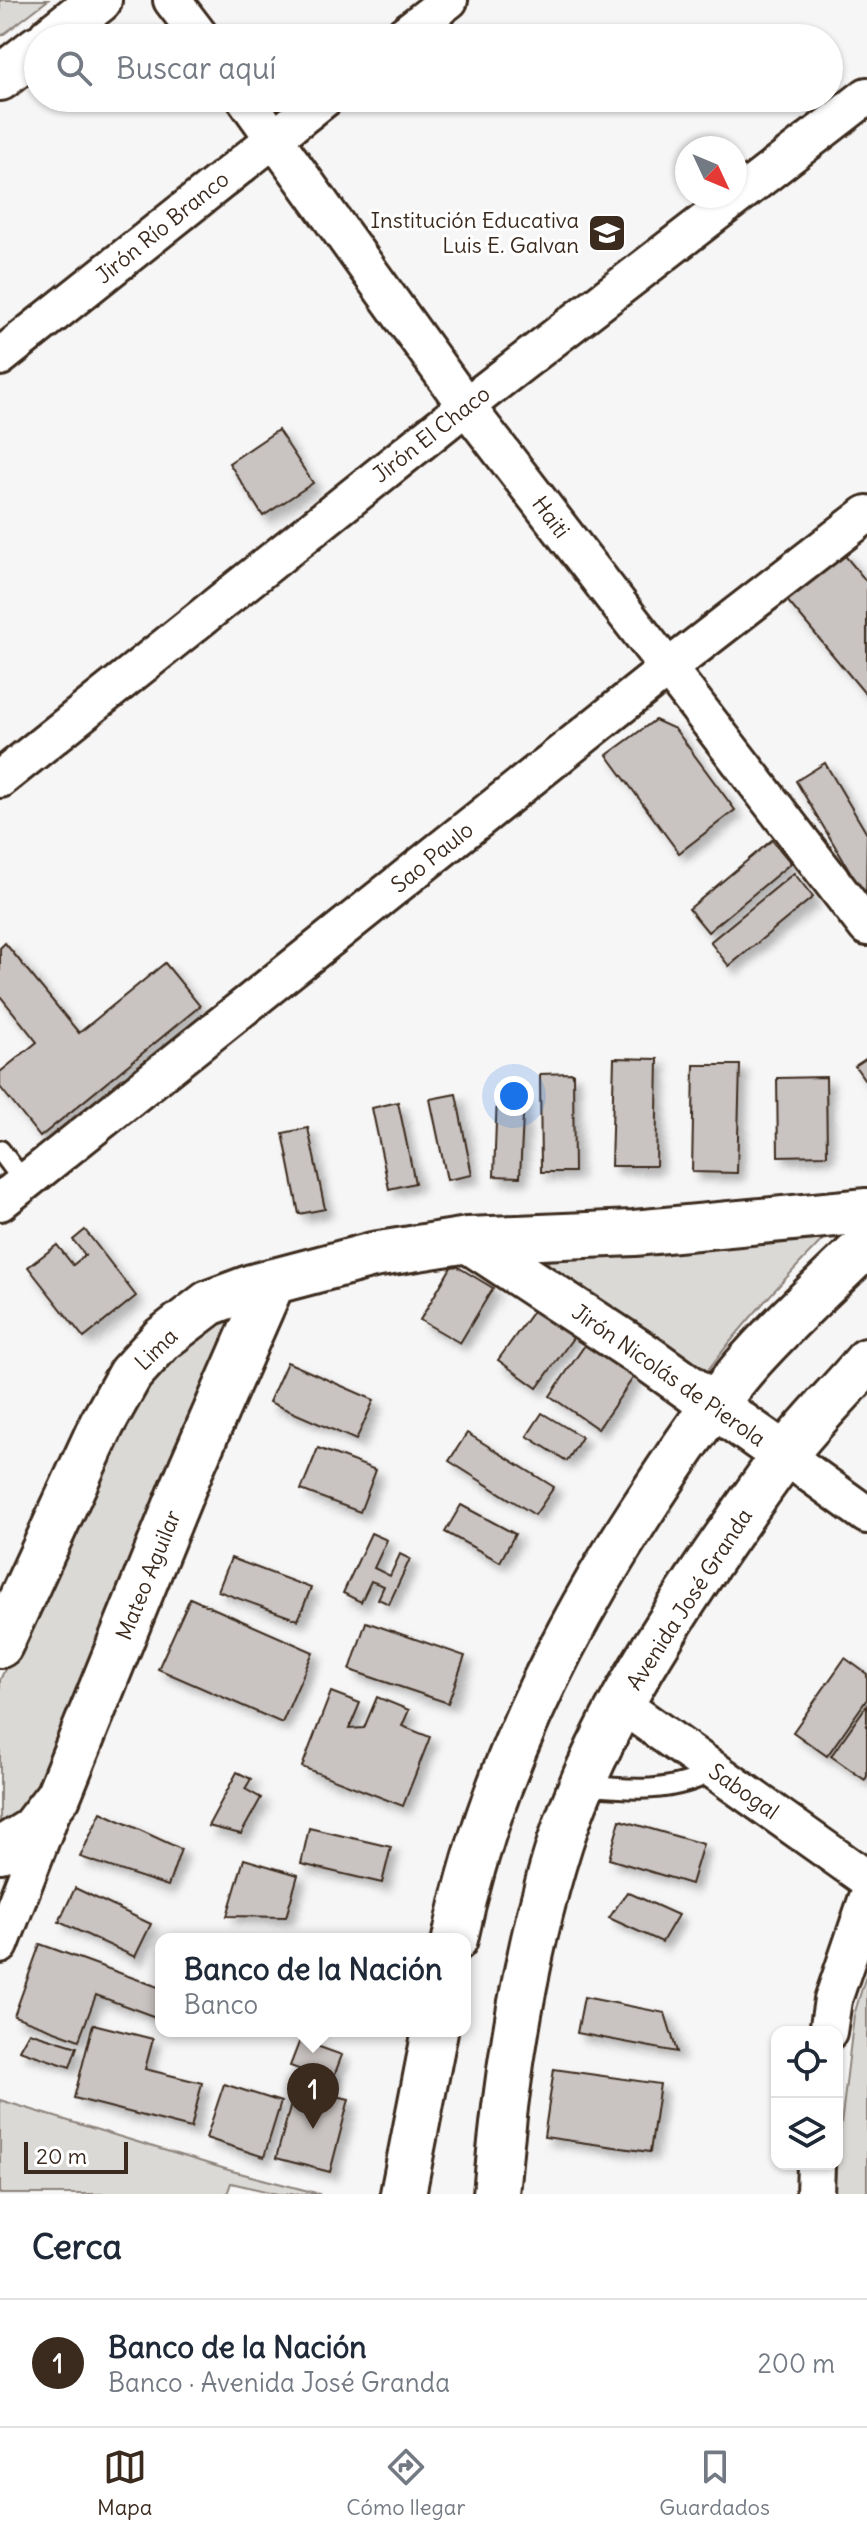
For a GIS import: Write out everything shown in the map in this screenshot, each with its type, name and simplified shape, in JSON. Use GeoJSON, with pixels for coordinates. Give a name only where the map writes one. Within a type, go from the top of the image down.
{"type":"FeatureCollection","features":[{"type":"Feature","properties":{"kind":"main road"},"geometry":{"type":"LineString","coordinates":[[69,24],[99,0]]}},
{"type":"Feature","properties":{"kind":"main road"},"geometry":{"type":"LineString","coordinates":[[0,78],[24,59]]}},
{"type":"Feature","properties":{"kind":"main road","name":"Lima"},"geometry":{"type":"LineString","coordinates":[[0,1645],[102,1424],[130,1374],[162,1339],[209,1303],[273,1281],[373,1255],[468,1240],[634,1233],[867,1211]]}},
{"type":"Feature","properties":{"kind":"main road","name":"Jirón Nicolás de Pierola"},"geometry":{"type":"LineString","coordinates":[[468,1240],[714,1404],[784,1455]]}},
{"type":"Feature","properties":{"kind":"main road"},"geometry":{"type":"LineString","coordinates":[[456,1933],[487,1822],[515,1743],[578,1613],[610,1559],[714,1404],[776,1331],[867,1248]]}},
{"type":"Feature","properties":{"kind":"main road","name":"Mateo Aguilar"},"geometry":{"type":"LineString","coordinates":[[0,1850],[31,1831],[58,1796],[192,1466],[273,1281]]}},
{"type":"Feature","properties":{"kind":"main road","name":"Avenida José Granda"},"geometry":{"type":"LineString","coordinates":[[496,2194],[513,2053],[530,1952],[561,1841],[583,1785],[621,1704],[666,1627],[784,1455],[867,1361]]}},
{"type":"Feature","properties":{"kind":"main road"},"geometry":{"type":"LineString","coordinates":[[403,2194],[434,2037]]}},
{"type":"Feature","properties":{"kind":"street"},"geometry":{"type":"LineString","coordinates":[[172,0],[190,24]]}},
{"type":"Feature","properties":{"kind":"street"},"geometry":{"type":"LineString","coordinates":[[418,24],[449,0]]}},
{"type":"Feature","properties":{"kind":"street","name":"Jirón El Chaco"},"geometry":{"type":"LineString","coordinates":[[0,779],[466,406],[867,96]]}},
{"type":"Feature","properties":{"kind":"street","name":"Haiti"},"geometry":{"type":"LineString","coordinates":[[256,112],[466,406],[867,927]]}},
{"type":"Feature","properties":{"kind":"street","name":"Jirón Río Branco"},"geometry":{"type":"LineString","coordinates":[[0,357],[307,112]]}},
{"type":"Feature","properties":{"kind":"street","name":"Sao Paulo"},"geometry":{"type":"LineString","coordinates":[[12,1192],[667,669],[867,514]]}},
{"type":"Feature","properties":{"kind":"street","name":"Jirón Nicolás de Pierola"},"geometry":{"type":"LineString","coordinates":[[784,1455],[867,1515]]}},
{"type":"Feature","properties":{"kind":"street","name":"Sabogal"},"geometry":{"type":"LineString","coordinates":[[621,1704],[867,1879]]}},
{"type":"Feature","properties":{"kind":"street"},"geometry":{"type":"LineString","coordinates":[[0,1945],[58,1796]]}},
{"type":"Feature","properties":{"kind":"street"},"geometry":{"type":"LineString","coordinates":[[829,2026],[833,2000],[867,1900]]}},
{"type":"Feature","properties":{"kind":"street"},"geometry":{"type":"LineString","coordinates":[[815,2194],[816,2170]]}},
{"type":"Feature","properties":{"kind":"lane"},"geometry":{"type":"LineString","coordinates":[[0,1150],[12,1192]]}},
{"type":"Feature","properties":{"kind":"lane"},"geometry":{"type":"LineString","coordinates":[[583,1785],[635,1790],[687,1784],[715,1770]]}},
{"type":"Feature","properties":{"kind":"shaded area"},"geometry":{"type":"Polygon","coordinates":[[[0,0],[48,0],[0,37],[0,0]]]}},
{"type":"Feature","properties":{"kind":"shaded area"},"geometry":{"type":"Polygon","coordinates":[[[833,1229],[765,1301],[702,1378],[547,1269],[551,1247],[833,1229]]]}},
{"type":"Feature","properties":{"kind":"shaded area"},"geometry":{"type":"Polygon","coordinates":[[[237,1312],[57,1773],[0,1831],[0,1680],[119,1418],[192,1338],[237,1312]]]}},
{"type":"Feature","properties":{"kind":"shaded area"},"geometry":{"type":"Polygon","coordinates":[[[867,1972],[867,2194],[833,2194],[836,2170],[843,2170],[843,2109],[854,2015],[867,1972]]]}},
{"type":"Feature","properties":{"kind":"shaded area"},"geometry":{"type":"Polygon","coordinates":[[[0,2100],[232,2171],[320,2194],[278,2194],[231,2183],[227,2194],[0,2194],[0,2100]]]}},
{"type":"Feature","properties":{"kind":"building"},"geometry":{"type":"Polygon","coordinates":[[[278,430],[313,483],[263,516],[229,463],[278,430]]]}},
{"type":"Feature","properties":{"kind":"building"},"geometry":{"type":"Polygon","coordinates":[[[842,552],[867,582],[867,696],[786,599],[842,552]]]}},
{"type":"Feature","properties":{"kind":"building"},"geometry":{"type":"Polygon","coordinates":[[[655,720],[675,729],[735,810],[679,853],[607,755],[655,720]]]}},
{"type":"Feature","properties":{"kind":"building"},"geometry":{"type":"Polygon","coordinates":[[[825,763],[867,834],[866,898],[796,781],[825,763]]]}},
{"type":"Feature","properties":{"kind":"building"},"geometry":{"type":"Polygon","coordinates":[[[772,840],[791,863],[708,932],[689,909],[772,840]]]}},
{"type":"Feature","properties":{"kind":"building"},"geometry":{"type":"Polygon","coordinates":[[[794,873],[813,897],[729,966],[710,942],[794,873]]]}},
{"type":"Feature","properties":{"kind":"building"},"geometry":{"type":"Polygon","coordinates":[[[5,943],[79,1033],[165,963],[200,1006],[40,1137],[0,1087],[0,1072],[37,1042],[0,996],[0,948],[5,943]]]}},
{"type":"Feature","properties":{"kind":"building"},"geometry":{"type":"Polygon","coordinates":[[[614,1058],[658,1059],[656,1166],[611,1166],[614,1058]]]}},
{"type":"Feature","properties":{"kind":"building"},"geometry":{"type":"Polygon","coordinates":[[[867,1058],[867,1083],[855,1066],[867,1058]]]}},
{"type":"Feature","properties":{"kind":"building"},"geometry":{"type":"Polygon","coordinates":[[[694,1065],[740,1065],[737,1173],[692,1172],[694,1065]]]}},
{"type":"Feature","properties":{"kind":"building"},"geometry":{"type":"Polygon","coordinates":[[[573,1073],[574,1172],[541,1172],[540,1074],[573,1073]]]}},
{"type":"Feature","properties":{"kind":"building"},"geometry":{"type":"Polygon","coordinates":[[[826,1077],[827,1155],[778,1156],[777,1078],[826,1077]]]}},
{"type":"Feature","properties":{"kind":"building"},"geometry":{"type":"Polygon","coordinates":[[[456,1094],[472,1175],[447,1180],[430,1099],[456,1094]]]}},
{"type":"Feature","properties":{"kind":"building"},"geometry":{"type":"Polygon","coordinates":[[[497,1094],[524,1095],[520,1177],[494,1176],[497,1094]]]}},
{"type":"Feature","properties":{"kind":"building"},"geometry":{"type":"Polygon","coordinates":[[[398,1102],[415,1183],[389,1189],[372,1108],[398,1102]]]}},
{"type":"Feature","properties":{"kind":"building"},"geometry":{"type":"Polygon","coordinates":[[[308,1128],[325,1209],[299,1214],[283,1133],[308,1128]]]}},
{"type":"Feature","properties":{"kind":"building"},"geometry":{"type":"Polygon","coordinates":[[[85,1230],[136,1296],[84,1338],[28,1267],[57,1245],[73,1265],[85,1255],[73,1240],[85,1230]]]}},
{"type":"Feature","properties":{"kind":"building"},"geometry":{"type":"Polygon","coordinates":[[[453,1264],[493,1288],[460,1343],[420,1320],[453,1264]]]}},
{"type":"Feature","properties":{"kind":"building"},"geometry":{"type":"Polygon","coordinates":[[[536,1307],[575,1335],[537,1388],[498,1360],[536,1307]]]}},
{"type":"Feature","properties":{"kind":"building"},"geometry":{"type":"Polygon","coordinates":[[[587,1342],[635,1375],[598,1429],[550,1396],[587,1342]]]}},
{"type":"Feature","properties":{"kind":"building"},"geometry":{"type":"Polygon","coordinates":[[[287,1362],[374,1400],[356,1440],[269,1402],[287,1362]]]}},
{"type":"Feature","properties":{"kind":"building"},"geometry":{"type":"Polygon","coordinates":[[[542,1413],[582,1437],[567,1461],[527,1436],[542,1413]]]}},
{"type":"Feature","properties":{"kind":"building"},"geometry":{"type":"Polygon","coordinates":[[[467,1433],[554,1487],[535,1515],[449,1461],[467,1433]]]}},
{"type":"Feature","properties":{"kind":"building"},"geometry":{"type":"Polygon","coordinates":[[[318,1448],[376,1470],[360,1512],[301,1490],[318,1448]]]}},
{"type":"Feature","properties":{"kind":"building"},"geometry":{"type":"Polygon","coordinates":[[[461,1505],[515,1534],[500,1562],[445,1532],[461,1505]]]}},
{"type":"Feature","properties":{"kind":"building"},"geometry":{"type":"Polygon","coordinates":[[[371,1533],[387,1540],[374,1568],[390,1576],[400,1554],[410,1559],[389,1604],[378,1599],[384,1586],[371,1581],[361,1602],[343,1593],[371,1533]]]}},
{"type":"Feature","properties":{"kind":"building"},"geometry":{"type":"Polygon","coordinates":[[[231,1558],[311,1588],[298,1620],[218,1591],[231,1558]]]}},
{"type":"Feature","properties":{"kind":"building"},"geometry":{"type":"Polygon","coordinates":[[[190,1598],[313,1652],[282,1723],[158,1669],[190,1598]]]}},
{"type":"Feature","properties":{"kind":"building"},"geometry":{"type":"Polygon","coordinates":[[[366,1622],[465,1656],[448,1703],[350,1670],[366,1622]]]}},
{"type":"Feature","properties":{"kind":"building"},"geometry":{"type":"Polygon","coordinates":[[[845,1658],[867,1674],[867,1699],[827,1756],[793,1732],[845,1658]]]}},
{"type":"Feature","properties":{"kind":"building"},"geometry":{"type":"Polygon","coordinates":[[[331,1692],[360,1703],[349,1729],[364,1728],[377,1697],[409,1710],[402,1726],[430,1737],[403,1806],[302,1767],[331,1692]]]}},
{"type":"Feature","properties":{"kind":"building"},"geometry":{"type":"Polygon","coordinates":[[[867,1705],[867,1776],[865,1780],[831,1756],[867,1705]]]}},
{"type":"Feature","properties":{"kind":"building"},"geometry":{"type":"Polygon","coordinates":[[[237,1772],[251,1779],[245,1789],[261,1798],[241,1834],[208,1826],[237,1772]]]}},
{"type":"Feature","properties":{"kind":"building"},"geometry":{"type":"Polygon","coordinates":[[[101,1812],[181,1849],[168,1886],[80,1857],[101,1812]]]}},
{"type":"Feature","properties":{"kind":"building"},"geometry":{"type":"Polygon","coordinates":[[[620,1820],[703,1844],[691,1884],[609,1859],[620,1820]]]}},
{"type":"Feature","properties":{"kind":"building"},"geometry":{"type":"Polygon","coordinates":[[[309,1828],[391,1847],[382,1883],[301,1864],[309,1828]]]}},
{"type":"Feature","properties":{"kind":"building"},"geometry":{"type":"Polygon","coordinates":[[[244,1859],[298,1875],[286,1917],[227,1916],[244,1859]]]}},
{"type":"Feature","properties":{"kind":"building"},"geometry":{"type":"Polygon","coordinates":[[[75,1888],[151,1924],[135,1957],[59,1922],[75,1888]]]}},
{"type":"Feature","properties":{"kind":"building"},"geometry":{"type":"Polygon","coordinates":[[[627,1892],[678,1915],[662,1942],[609,1918],[627,1892]]]}},
{"type":"Feature","properties":{"kind":"building"},"geometry":{"type":"Polygon","coordinates":[[[40,1944],[155,1986],[155,2017],[96,1995],[79,2040],[14,2016],[40,1944]]]}},
{"type":"Feature","properties":{"kind":"building"},"geometry":{"type":"Polygon","coordinates":[[[584,1997],[665,2013],[677,2052],[577,2033],[584,1997]]]}},
{"type":"Feature","properties":{"kind":"building"},"geometry":{"type":"Polygon","coordinates":[[[93,2024],[153,2039],[145,2069],[202,2083],[191,2128],[74,2098],[93,2024]]]}},
{"type":"Feature","properties":{"kind":"building"},"geometry":{"type":"Polygon","coordinates":[[[29,2032],[77,2047],[70,2067],[19,2050],[29,2032]]]}},
{"type":"Feature","properties":{"kind":"building"},"geometry":{"type":"Polygon","coordinates":[[[300,2040],[342,2055],[332,2081],[290,2066],[300,2040]]]}},
{"type":"Feature","properties":{"kind":"building"},"geometry":{"type":"Polygon","coordinates":[[[554,2069],[660,2084],[650,2152],[544,2137],[554,2069]]]}},
{"type":"Feature","properties":{"kind":"building"},"geometry":{"type":"Polygon","coordinates":[[[224,2084],[281,2102],[264,2157],[206,2138],[224,2084]]]}},
{"type":"Feature","properties":{"kind":"building"},"geometry":{"type":"Polygon","coordinates":[[[296,2086],[349,2099],[330,2172],[276,2158],[296,2086]]]}},
{"type":"Feature","properties":{"kind":"place","name":"Institución Educativa Luis E. Galvan"},"geometry":{"type":"Point","coordinates":[607,233]}},
{"type":"Feature","properties":{"kind":"place","name":"Banco de la Nación"},"geometry":{"type":"Point","coordinates":[313,2129]}}]}
